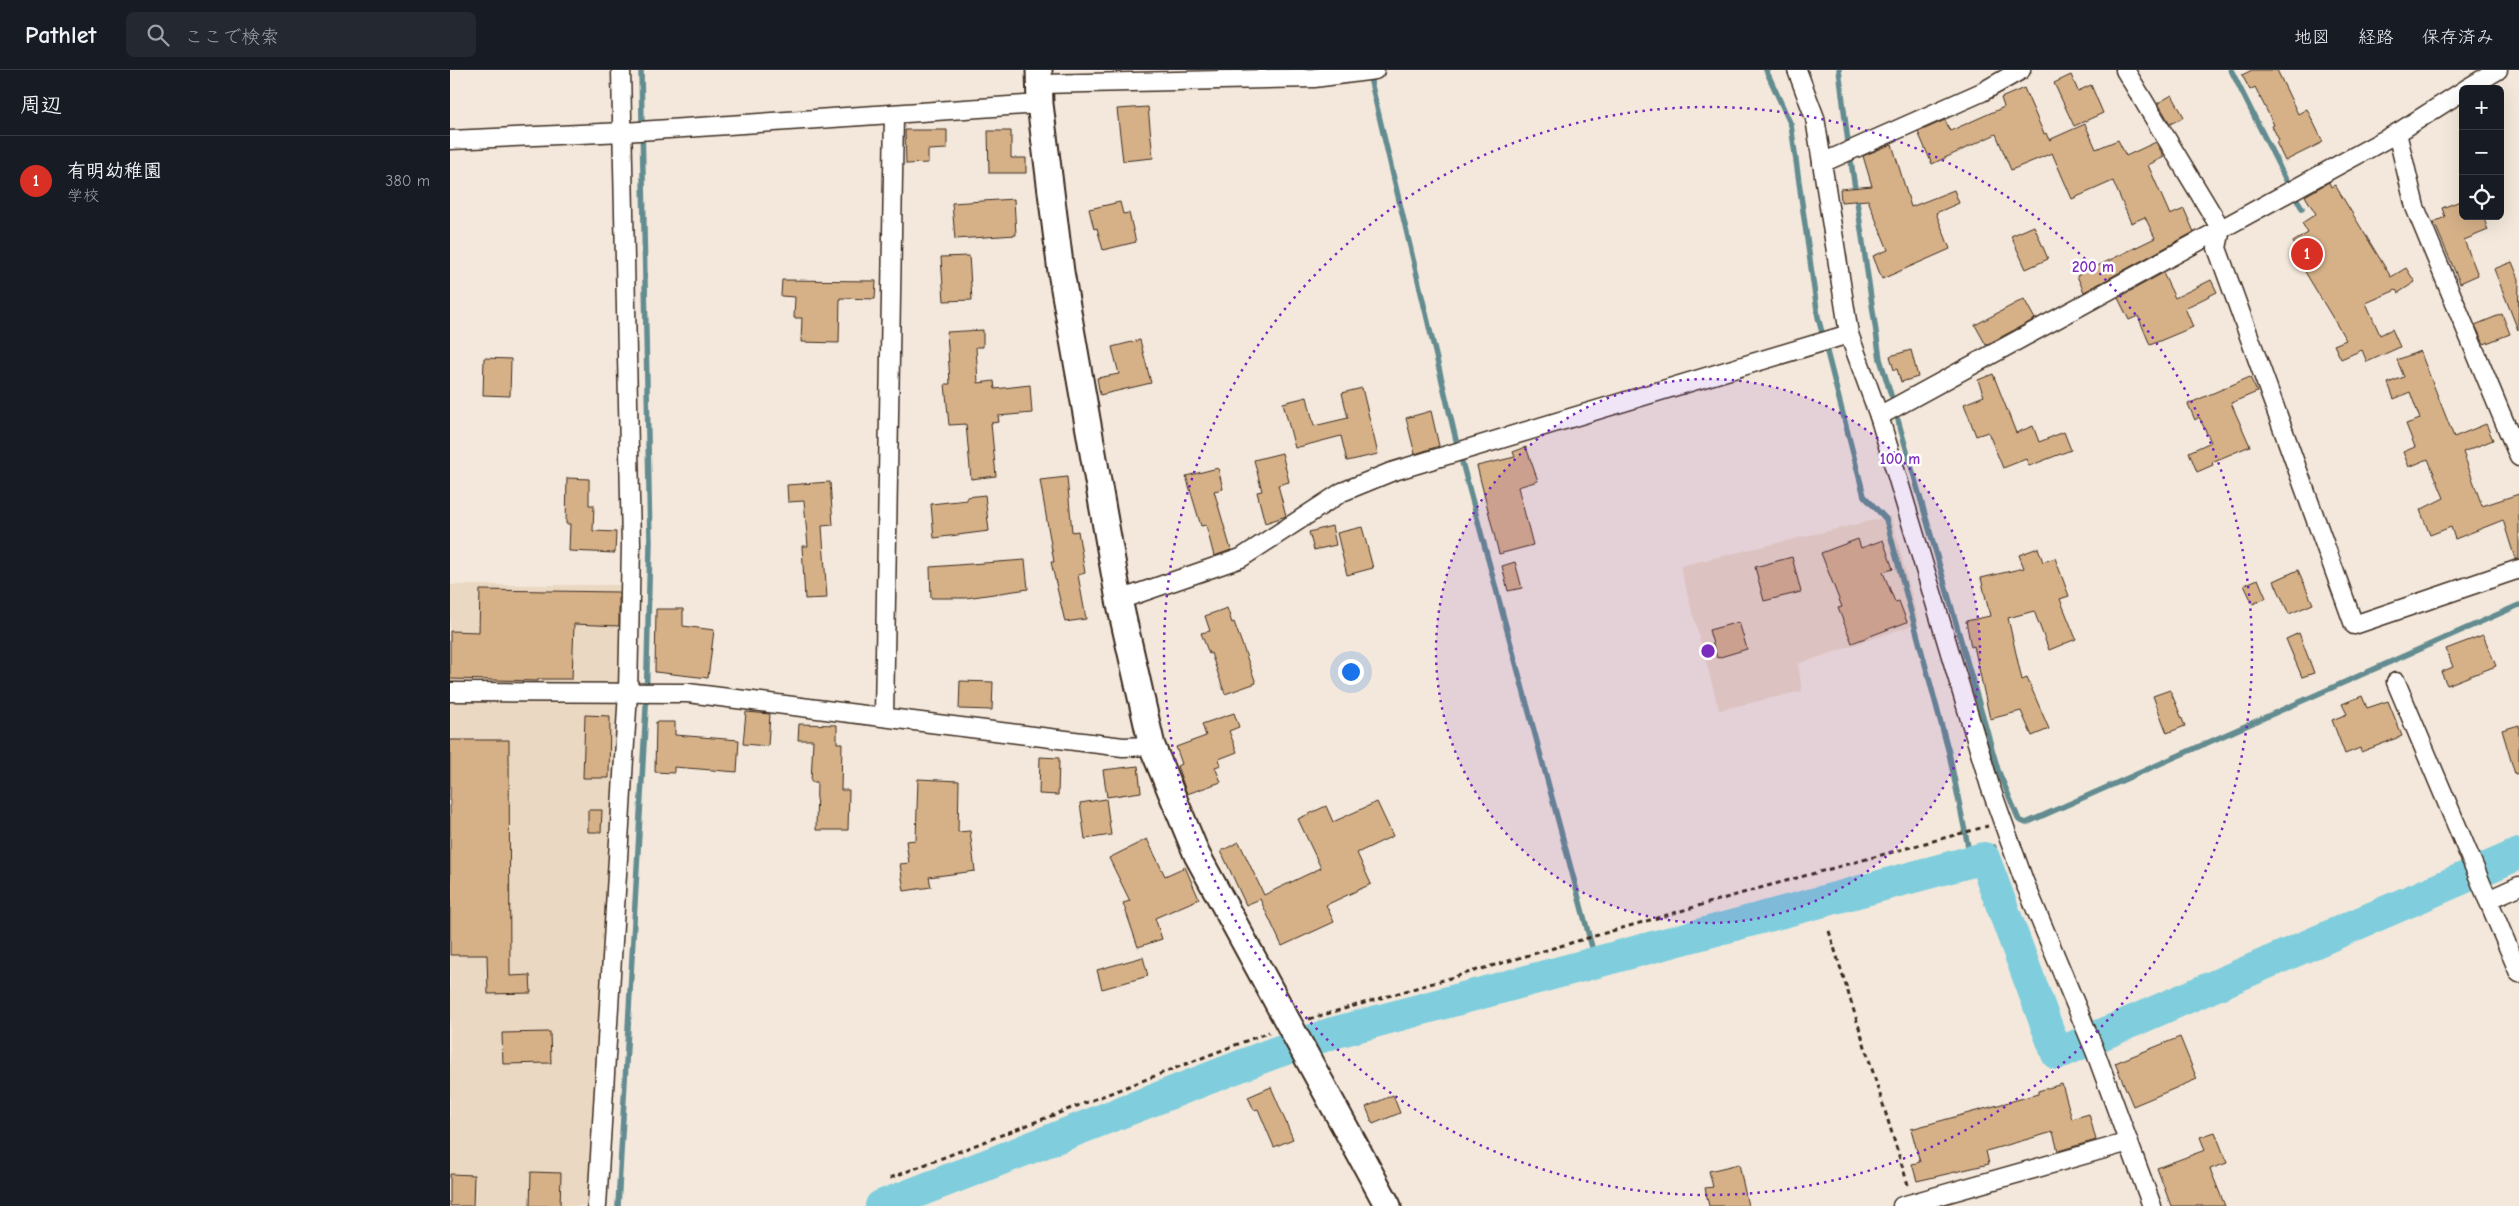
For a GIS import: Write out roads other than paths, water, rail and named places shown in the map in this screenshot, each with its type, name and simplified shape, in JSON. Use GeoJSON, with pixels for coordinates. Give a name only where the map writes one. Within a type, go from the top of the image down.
{"type":"FeatureCollection","features":[{"type":"Feature","properties":{"kind":"street"},"geometry":{"type":"LineString","coordinates":[[597,1206],[628,692],[631,545],[622,70]]}},
{"type":"Feature","properties":{"kind":"street"},"geometry":{"type":"LineString","coordinates":[[450,140],[624,132],[894,115],[1040,86],[1314,78],[1375,70]]}},
{"type":"Feature","properties":{"kind":"street"},"geometry":{"type":"LineString","coordinates":[[1797,70],[1815,118],[1822,163],[1841,336],[1879,416],[2001,822],[2086,1030],[2152,1206]]}},
{"type":"Feature","properties":{"kind":"street"},"geometry":{"type":"LineString","coordinates":[[1822,163],[1982,92],[2021,70]]}},
{"type":"Feature","properties":{"kind":"street"},"geometry":{"type":"LineString","coordinates":[[2125,70],[2220,229],[2216,248],[2354,625],[2519,569]]}},
{"type":"Feature","properties":{"kind":"street"},"geometry":{"type":"LineString","coordinates":[[2469,85],[2479,74],[2498,70]]}},
{"type":"Feature","properties":{"kind":"street"},"geometry":{"type":"LineString","coordinates":[[1040,86],[1061,272],[1119,600],[1152,746],[1197,855],[1388,1206]]}},
{"type":"Feature","properties":{"kind":"street"},"geometry":{"type":"LineString","coordinates":[[1879,416],[2397,133],[2459,94]]}},
{"type":"Feature","properties":{"kind":"street"},"geometry":{"type":"LineString","coordinates":[[884,716],[894,115]]}},
{"type":"Feature","properties":{"kind":"street"},"geometry":{"type":"LineString","coordinates":[[2397,133],[2415,207],[2519,457]]}},
{"type":"Feature","properties":{"kind":"street"},"geometry":{"type":"LineString","coordinates":[[1119,600],[1241,558],[1342,492],[1391,472],[1841,336]]}},
{"type":"Feature","properties":{"kind":"street"},"geometry":{"type":"LineString","coordinates":[[2396,682],[2519,973]]}},
{"type":"Feature","properties":{"kind":"street"},"geometry":{"type":"LineString","coordinates":[[450,692],[655,691],[884,716],[1123,747],[1152,746]]}},
{"type":"Feature","properties":{"kind":"street"},"geometry":{"type":"LineString","coordinates":[[2484,892],[2519,886]]}},
{"type":"Feature","properties":{"kind":"street"},"geometry":{"type":"LineString","coordinates":[[1908,1204],[2128,1142]]}},
{"type":"Feature","properties":{"kind":"waterway"},"geometry":{"type":"LineString","coordinates":[[618,1206],[646,708],[650,543],[641,70]]}},
{"type":"Feature","properties":{"kind":"waterway"},"geometry":{"type":"LineString","coordinates":[[1766,70],[1791,125],[1818,317],[1864,496],[1886,519],[1949,753],[1971,861]]}},
{"type":"Feature","properties":{"kind":"waterway"},"geometry":{"type":"LineString","coordinates":[[1839,70],[1848,142]]}},
{"type":"Feature","properties":{"kind":"waterway"},"geometry":{"type":"LineString","coordinates":[[2231,70],[2286,180]]}},
{"type":"Feature","properties":{"kind":"waterway"},"geometry":{"type":"LineString","coordinates":[[1371,82],[1456,440]]}},
{"type":"Feature","properties":{"kind":"waterway"},"geometry":{"type":"LineString","coordinates":[[1851,161],[1880,359],[1891,395]]}},
{"type":"Feature","properties":{"kind":"waterway"},"geometry":{"type":"LineString","coordinates":[[2296,198],[2302,208]]}},
{"type":"Feature","properties":{"kind":"waterway"},"geometry":{"type":"LineString","coordinates":[[1898,420],[1998,770],[2019,820],[2026,823],[2519,605]]}},
{"type":"Feature","properties":{"kind":"waterway"},"geometry":{"type":"LineString","coordinates":[[1462,462],[1596,962]]}},
{"type":"Feature","properties":{"kind":"waterway"},"geometry":{"type":"LineString","coordinates":[[1984,858],[1994,847]]}},
{"type":"Feature","properties":{"kind":"waterway"},"geometry":{"type":"LineString","coordinates":[[881,1206],[1274,1053],[1333,1033],[1984,858],[2057,1054],[2519,854]]}},
{"type":"Feature","properties":{"kind":"place","name":"有明幼稚園"},"geometry":{"type":"Point","coordinates":[2307,254]}}]}
